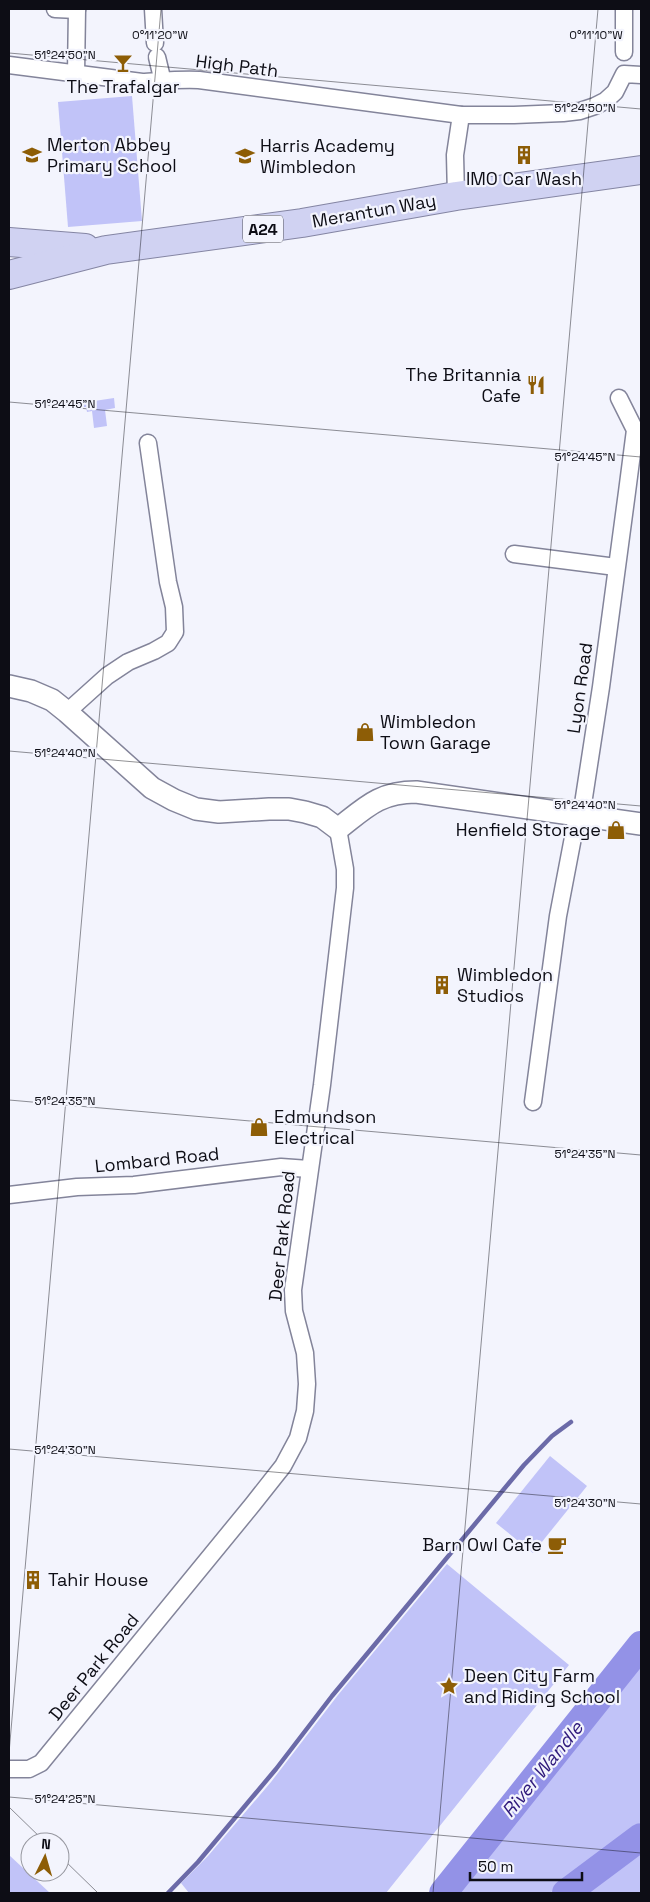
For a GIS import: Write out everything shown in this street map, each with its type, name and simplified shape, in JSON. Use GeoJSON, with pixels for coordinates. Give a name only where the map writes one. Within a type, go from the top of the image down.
{"type":"FeatureCollection","features":[{"type":"Feature","properties":{"kind":"highway","name":"Merantun Way"},"geometry":{"type":"LineString","coordinates":[[9,275],[106,250],[302,223],[456,196],[641,170]]}},
{"type":"Feature","properties":{"kind":"highway","name":"Merantun Way"},"geometry":{"type":"LineString","coordinates":[[9,242],[106,250]]}},
{"type":"Feature","properties":{"kind":"street"},"geometry":{"type":"LineString","coordinates":[[55,9],[77,9],[76,74]]}},
{"type":"Feature","properties":{"kind":"street"},"geometry":{"type":"LineString","coordinates":[[154,9],[156,50],[163,82]]}},
{"type":"Feature","properties":{"kind":"street"},"geometry":{"type":"LineString","coordinates":[[624,9],[624,52]]}},
{"type":"Feature","properties":{"kind":"street","name":"High Path"},"geometry":{"type":"LineString","coordinates":[[9,65],[142,82],[163,82],[182,79],[199,80],[461,115],[514,115],[580,111],[605,101],[615,92],[624,74],[641,75]]}},
{"type":"Feature","properties":{"kind":"street"},"geometry":{"type":"LineString","coordinates":[[456,196],[455,155],[461,115]]}},
{"type":"Feature","properties":{"kind":"street","name":"Lyon Road"},"geometry":{"type":"LineString","coordinates":[[533,1102],[558,916],[575,827],[583,804],[601,687],[635,430],[619,398]]}},
{"type":"Feature","properties":{"kind":"street"},"geometry":{"type":"LineString","coordinates":[[67,712],[107,676],[128,662],[154,652],[168,643],[175,632],[174,607],[168,582],[148,443]]}},
{"type":"Feature","properties":{"kind":"street"},"geometry":{"type":"LineString","coordinates":[[514,554],[616,566]]}},
{"type":"Feature","properties":{"kind":"street"},"geometry":{"type":"LineString","coordinates":[[9,686],[31,691],[52,700],[152,788],[196,809],[219,812],[269,809],[305,812],[322,817],[338,829],[372,803],[386,795],[398,792],[416,792],[641,824]]}},
{"type":"Feature","properties":{"kind":"street","name":"Deer Park Road"},"geometry":{"type":"LineString","coordinates":[[9,1769],[29,1769],[41,1763],[268,1485],[283,1466],[298,1438],[305,1411],[307,1384],[305,1353],[294,1311],[293,1290],[322,1085],[345,888],[345,869],[338,829]]}},
{"type":"Feature","properties":{"kind":"street","name":"Lombard Road"},"geometry":{"type":"LineString","coordinates":[[9,1195],[77,1187],[134,1185],[281,1166],[309,1169]]}},
{"type":"Feature","properties":{"kind":"shaded area"},"geometry":{"type":"Polygon","coordinates":[[[132,96],[142,221],[68,227],[58,102],[132,96]]]}},
{"type":"Feature","properties":{"kind":"shaded area"},"geometry":{"type":"Polygon","coordinates":[[[114,398],[115,408],[105,410],[107,426],[94,428],[92,411],[87,412],[86,407],[81,407],[81,403],[114,398]]]}},
{"type":"Feature","properties":{"kind":"shaded area"},"geometry":{"type":"Polygon","coordinates":[[[550,1456],[587,1486],[533,1553],[496,1523],[550,1456]]]}},
{"type":"Feature","properties":{"kind":"shaded area"},"geometry":{"type":"Polygon","coordinates":[[[447,1564],[569,1665],[386,1893],[189,1893],[181,1883],[208,1856],[271,1782],[338,1695],[447,1564]]]}},
{"type":"Feature","properties":{"kind":"shaded area"},"geometry":{"type":"Polygon","coordinates":[[[641,1663],[641,1822],[550,1893],[457,1893],[641,1663]]]}},
{"type":"Feature","properties":{"kind":"shaded area"},"geometry":{"type":"Polygon","coordinates":[[[641,1851],[641,1893],[585,1893],[641,1851]]]}},
{"type":"Feature","properties":{"kind":"shaded area"},"geometry":{"type":"Polygon","coordinates":[[[9,1855],[20,1865],[20,1882],[38,1882],[50,1893],[9,1893],[9,1855]]]}},
{"type":"Feature","properties":{"kind":"waterway"},"geometry":{"type":"LineString","coordinates":[[168,1893],[198,1862],[276,1769],[332,1696],[524,1465],[552,1436],[571,1422]]}},
{"type":"Feature","properties":{"kind":"waterway","name":"River Wandle"},"geometry":{"type":"LineString","coordinates":[[443,1893],[641,1645]]}},
{"type":"Feature","properties":{"kind":"waterway","name":"River Wandle"},"geometry":{"type":"LineString","coordinates":[[566,1893],[641,1837]]}},
{"type":"Feature","properties":{"kind":"tram line"},"geometry":{"type":"LineString","coordinates":[[9,1807],[35,1832]]}},
{"type":"Feature","properties":{"kind":"tram line"},"geometry":{"type":"LineString","coordinates":[[70,1866],[98,1893]]}},
{"type":"Feature","properties":{"kind":"place","name":"The Trafalgar"},"geometry":{"type":"Point","coordinates":[123,63]}},
{"type":"Feature","properties":{"kind":"place","name":"Merton Abbey Primary School"},"geometry":{"type":"Point","coordinates":[32,155]}},
{"type":"Feature","properties":{"kind":"place","name":"IMO Car Wash"},"geometry":{"type":"Point","coordinates":[524,155]}},
{"type":"Feature","properties":{"kind":"place","name":"Harris Academy Wimbledon"},"geometry":{"type":"Point","coordinates":[245,156]}},
{"type":"Feature","properties":{"kind":"place","name":"The Britannia Cafe"},"geometry":{"type":"Point","coordinates":[536,385]}},
{"type":"Feature","properties":{"kind":"place","name":"Wimbledon Town Garage"},"geometry":{"type":"Point","coordinates":[365,732]}},
{"type":"Feature","properties":{"kind":"place","name":"Henfield Storage"},"geometry":{"type":"Point","coordinates":[616,830]}},
{"type":"Feature","properties":{"kind":"place","name":"Wimbledon Studios"},"geometry":{"type":"Point","coordinates":[442,985]}},
{"type":"Feature","properties":{"kind":"place","name":"Edmundson Electrical"},"geometry":{"type":"Point","coordinates":[259,1127]}},
{"type":"Feature","properties":{"kind":"place","name":"Barn Owl Cafe"},"geometry":{"type":"Point","coordinates":[557,1545]}},
{"type":"Feature","properties":{"kind":"place","name":"Tahir House"},"geometry":{"type":"Point","coordinates":[33,1580]}},
{"type":"Feature","properties":{"kind":"place","name":"Deen City Farm and Riding School"},"geometry":{"type":"Point","coordinates":[449,1686]}}]}
